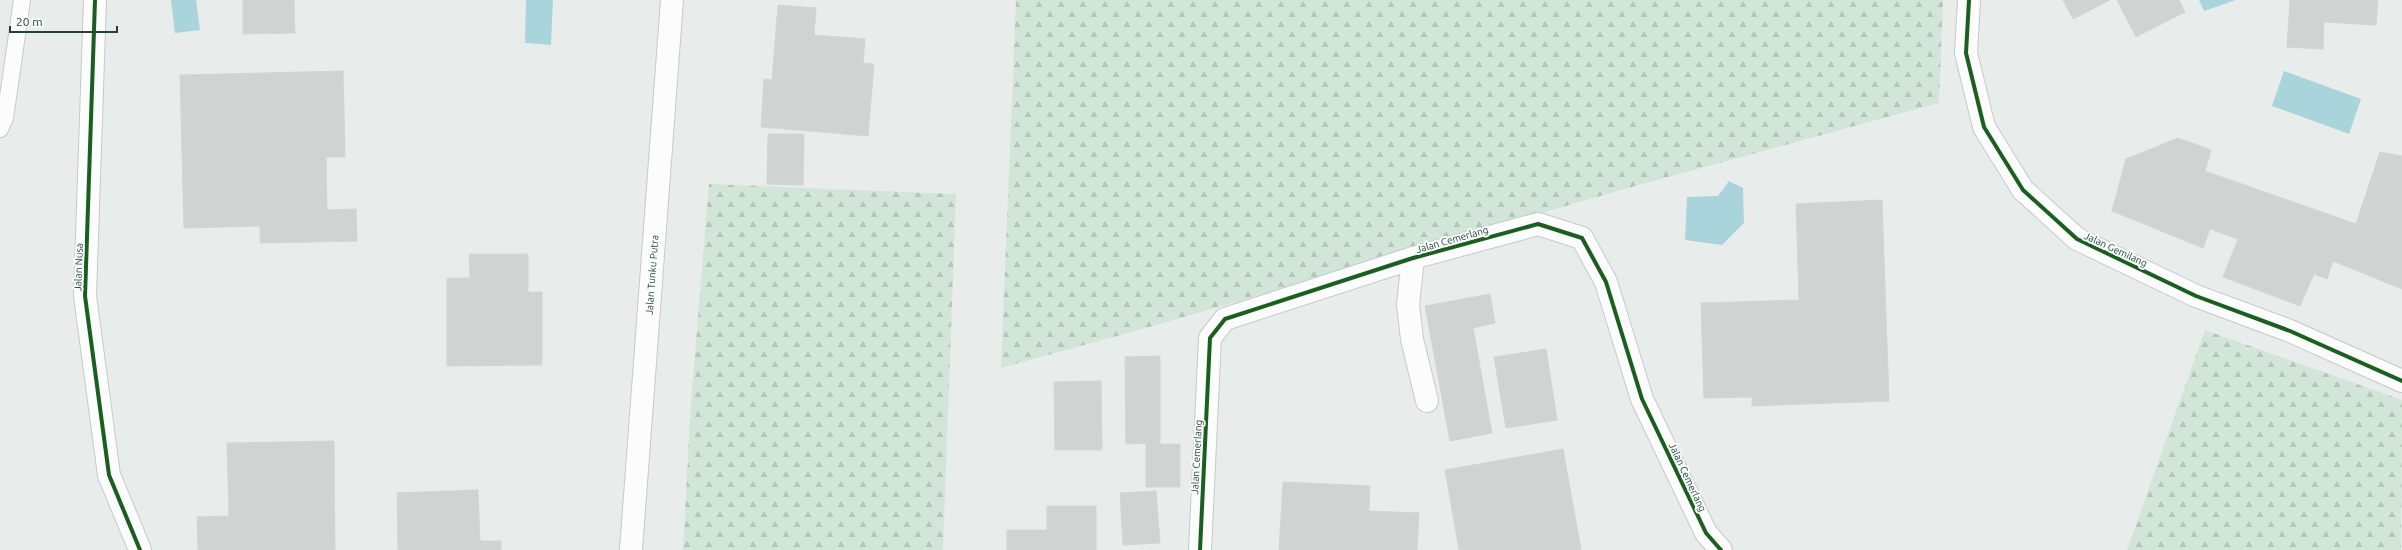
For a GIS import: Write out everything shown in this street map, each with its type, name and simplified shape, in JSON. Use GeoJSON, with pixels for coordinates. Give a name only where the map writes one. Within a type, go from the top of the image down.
{"type":"FeatureCollection","features":[{"type":"Feature","properties":{"kind":"street","name":"Jalan Nusa"},"geometry":{"type":"LineString","coordinates":[[95,0],[85,296],[109,475],[140,550]]}},
{"type":"Feature","properties":{"kind":"street","name":"Jalan Tunku Putra"},"geometry":{"type":"LineString","coordinates":[[631,550],[672,0]]}},
{"type":"Feature","properties":{"kind":"street","name":"Jalan Gemilang"},"geometry":{"type":"LineString","coordinates":[[1969,0],[1966,53],[1984,127],[2023,190],[2077,239],[2196,296],[2290,331],[2402,381]]}},
{"type":"Feature","properties":{"kind":"street","name":"Jalan Cemerlang"},"geometry":{"type":"LineString","coordinates":[[1200,550],[1210,338],[1225,319],[1413,258],[1538,224],[1582,238],[1606,282],[1642,399],[1706,533],[1721,550]]}},
{"type":"Feature","properties":{"kind":"street"},"geometry":{"type":"LineString","coordinates":[[1413,258],[1408,305],[1412,339],[1427,401]]}},
{"type":"Feature","properties":{"kind":"lane"},"geometry":{"type":"LineString","coordinates":[[0,129],[5,118],[22,0]]}},
{"type":"Feature","properties":{"kind":"green space"},"geometry":{"type":"Polygon","coordinates":[[[1016,0],[1943,0],[1939,103],[1628,188],[1153,326],[1001,368],[1016,0]]]}},
{"type":"Feature","properties":{"kind":"green space"},"geometry":{"type":"Polygon","coordinates":[[[709,184],[956,194],[943,550],[683,550],[691,402],[709,184]]]}},
{"type":"Feature","properties":{"kind":"green space"},"geometry":{"type":"Polygon","coordinates":[[[2205,330],[2402,400],[2401,550],[2127,550],[2205,330]]]}},
{"type":"Feature","properties":{"kind":"water"},"geometry":{"type":"Polygon","coordinates":[[[171,0],[196,0],[200,30],[175,33],[171,0]]]}},
{"type":"Feature","properties":{"kind":"water"},"geometry":{"type":"Polygon","coordinates":[[[526,0],[553,0],[551,45],[525,43],[526,0]]]}},
{"type":"Feature","properties":{"kind":"water"},"geometry":{"type":"Polygon","coordinates":[[[2199,0],[2236,0],[2204,11],[2199,0]]]}},
{"type":"Feature","properties":{"kind":"water"},"geometry":{"type":"Polygon","coordinates":[[[2284,71],[2361,99],[2349,134],[2272,106],[2284,71]]]}},
{"type":"Feature","properties":{"kind":"water"},"geometry":{"type":"Polygon","coordinates":[[[1729,181],[1743,188],[1744,223],[1722,245],[1685,240],[1687,197],[1718,196],[1729,181]]]}},
{"type":"Feature","properties":{"kind":"building"},"geometry":{"type":"Polygon","coordinates":[[[243,0],[294,0],[295,33],[243,34],[243,0]]]}},
{"type":"Feature","properties":{"kind":"building"},"geometry":{"type":"Polygon","coordinates":[[[2063,0],[2110,0],[2073,19],[2063,0]]]}},
{"type":"Feature","properties":{"kind":"building"},"geometry":{"type":"Polygon","coordinates":[[[2117,0],[2179,0],[2185,12],[2136,37],[2117,0]]]}},
{"type":"Feature","properties":{"kind":"building"},"geometry":{"type":"Polygon","coordinates":[[[2290,0],[2378,0],[2376,25],[2324,22],[2323,49],[2287,47],[2290,0]]]}},
{"type":"Feature","properties":{"kind":"building"},"geometry":{"type":"Polygon","coordinates":[[[778,5],[816,8],[814,35],[865,39],[863,63],[874,64],[868,136],[761,127],[764,79],[772,80],[778,5]]]}},
{"type":"Feature","properties":{"kind":"building"},"geometry":{"type":"Polygon","coordinates":[[[343,71],[345,157],[326,157],[327,210],[356,209],[357,241],[260,243],[260,226],[184,228],[180,75],[343,71]]]}},
{"type":"Feature","properties":{"kind":"building"},"geometry":{"type":"Polygon","coordinates":[[[768,134],[804,134],[803,185],[767,184],[768,134]]]}},
{"type":"Feature","properties":{"kind":"building"},"geometry":{"type":"Polygon","coordinates":[[[2178,138],[2211,150],[2205,171],[2356,224],[2380,152],[2402,156],[2402,289],[2333,261],[2327,279],[2314,274],[2300,306],[2223,277],[2238,239],[2210,229],[2203,248],[2112,211],[2126,159],[2178,138]]]}},
{"type":"Feature","properties":{"kind":"building"},"geometry":{"type":"Polygon","coordinates":[[[1882,200],[1889,401],[1752,406],[1752,397],[1704,398],[1701,303],[1799,300],[1796,204],[1882,200]]]}},
{"type":"Feature","properties":{"kind":"building"},"geometry":{"type":"Polygon","coordinates":[[[469,254],[528,254],[528,292],[542,292],[542,365],[447,366],[447,278],[470,278],[469,254]]]}},
{"type":"Feature","properties":{"kind":"building"},"geometry":{"type":"Polygon","coordinates":[[[1490,294],[1495,323],[1473,328],[1492,433],[1450,441],[1425,306],[1490,294]]]}},
{"type":"Feature","properties":{"kind":"building"},"geometry":{"type":"Polygon","coordinates":[[[1546,349],[1557,420],[1506,428],[1494,357],[1546,349]]]}},
{"type":"Feature","properties":{"kind":"building"},"geometry":{"type":"Polygon","coordinates":[[[1160,356],[1160,444],[1180,444],[1180,487],[1146,487],[1146,443],[1126,444],[1125,357],[1160,356]]]}},
{"type":"Feature","properties":{"kind":"building"},"geometry":{"type":"Polygon","coordinates":[[[1101,381],[1102,450],[1055,450],[1054,382],[1101,381]]]}},
{"type":"Feature","properties":{"kind":"building"},"geometry":{"type":"Polygon","coordinates":[[[334,441],[335,550],[198,550],[197,517],[229,516],[227,443],[334,441]]]}},
{"type":"Feature","properties":{"kind":"building"},"geometry":{"type":"Polygon","coordinates":[[[1563,449],[1581,550],[1459,550],[1445,470],[1563,449]]]}},
{"type":"Feature","properties":{"kind":"building"},"geometry":{"type":"Polygon","coordinates":[[[1283,482],[1370,486],[1369,511],[1419,513],[1417,550],[1279,550],[1283,482]]]}},
{"type":"Feature","properties":{"kind":"building"},"geometry":{"type":"Polygon","coordinates":[[[478,490],[480,541],[501,541],[501,550],[398,550],[397,493],[478,490]]]}},
{"type":"Feature","properties":{"kind":"building"},"geometry":{"type":"Polygon","coordinates":[[[1156,491],[1160,543],[1123,545],[1120,493],[1156,491]]]}},
{"type":"Feature","properties":{"kind":"building"},"geometry":{"type":"Polygon","coordinates":[[[1047,506],[1096,506],[1096,550],[1007,550],[1007,530],[1047,530],[1047,506]]]}},
{"type":"Feature","properties":{"kind":"cycle path"},"geometry":{"type":"LineString","coordinates":[[95,0],[85,296],[109,475],[140,550]]}},
{"type":"Feature","properties":{"kind":"cycle path"},"geometry":{"type":"LineString","coordinates":[[1969,0],[1966,53],[1984,127],[2023,190],[2077,239],[2196,296],[2290,331],[2402,381]]}},
{"type":"Feature","properties":{"kind":"cycle path"},"geometry":{"type":"LineString","coordinates":[[1200,550],[1210,338],[1225,319],[1413,258],[1538,224],[1582,238],[1606,282],[1642,399],[1706,533],[1721,550]]}}]}
